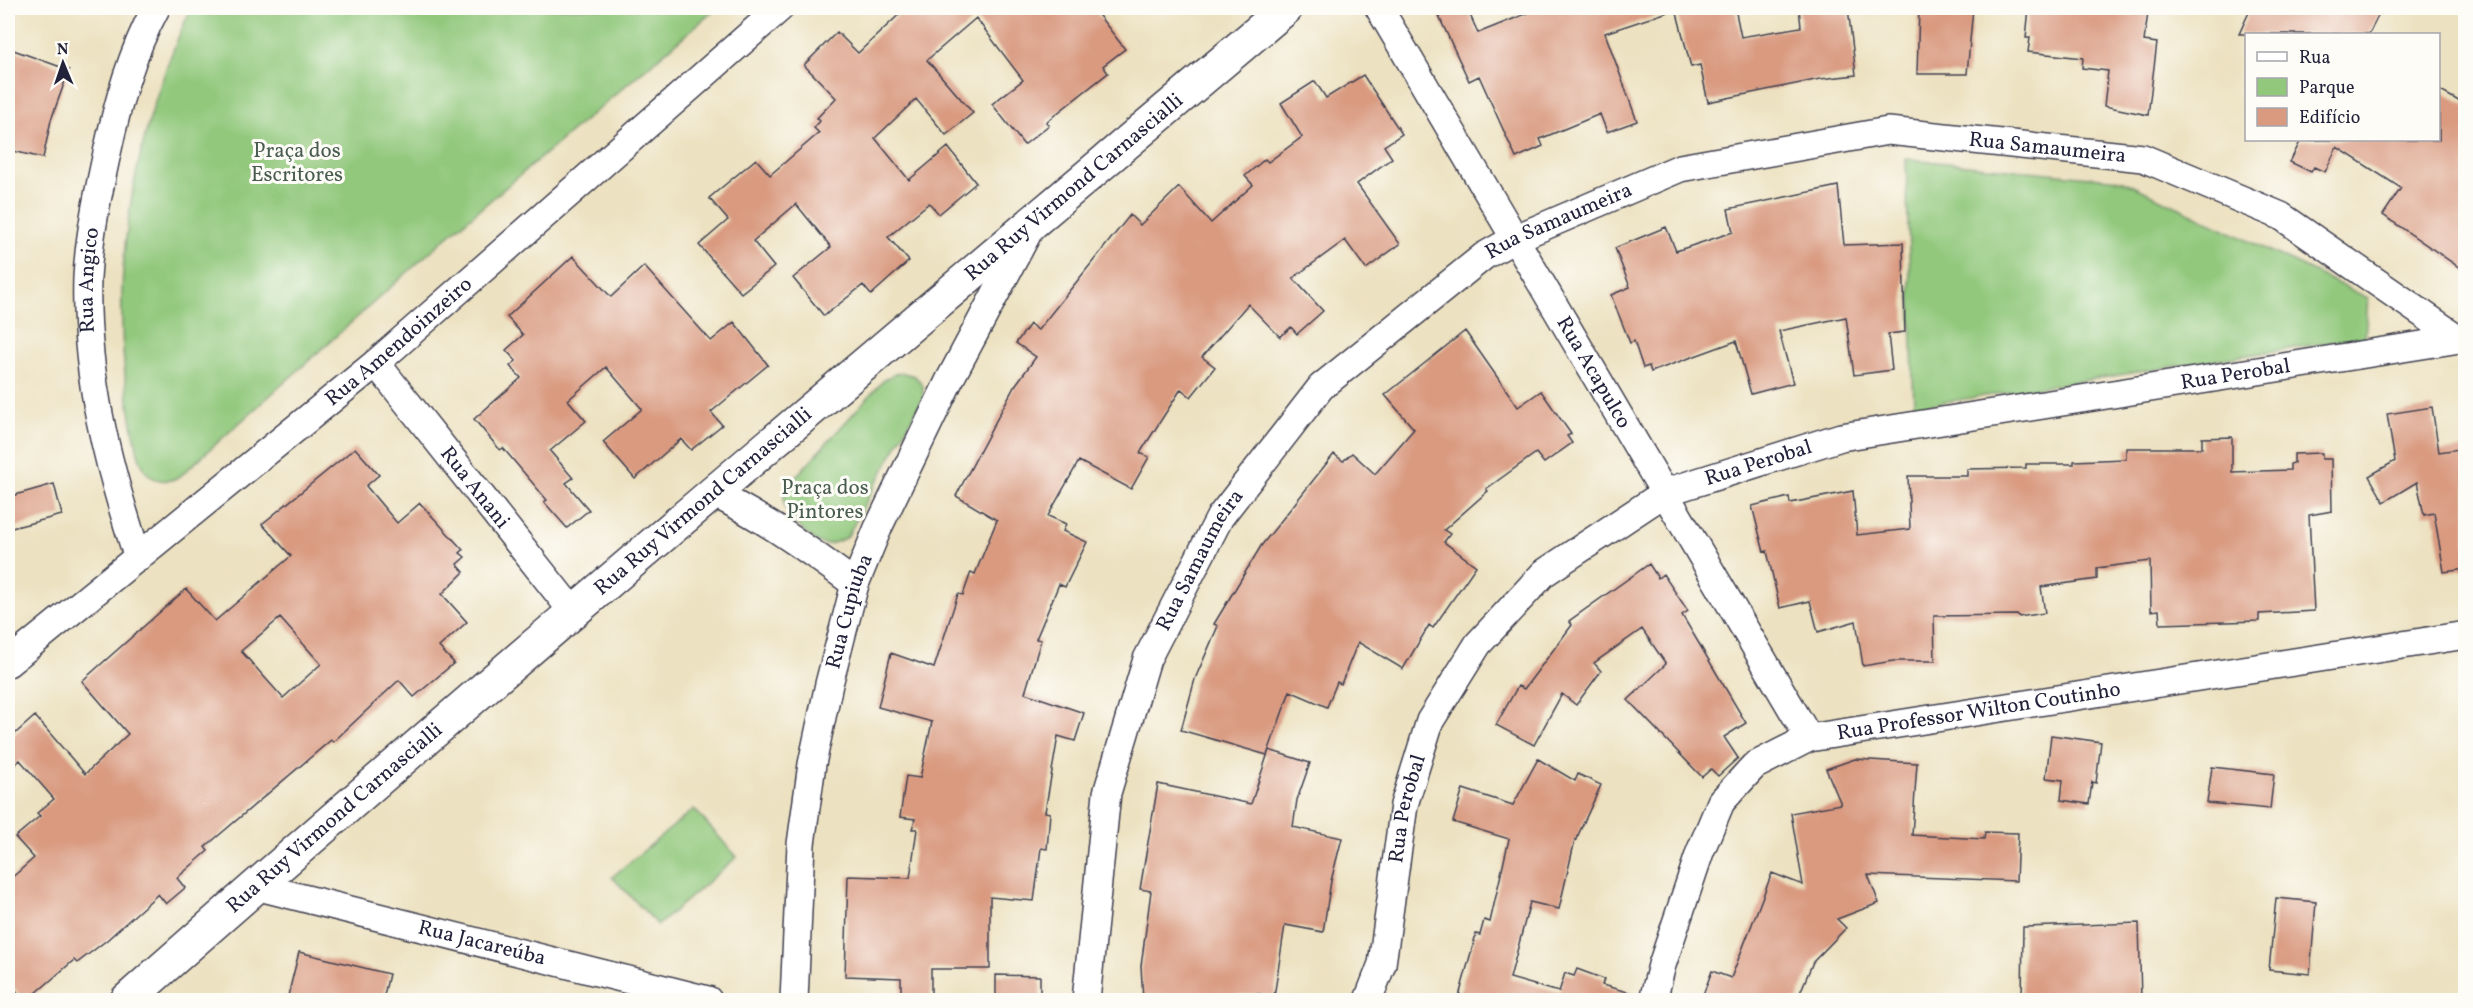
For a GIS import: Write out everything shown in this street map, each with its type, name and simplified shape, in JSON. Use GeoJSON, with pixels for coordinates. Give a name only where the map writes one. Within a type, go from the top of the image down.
{"type":"FeatureCollection","features":[{"type":"Feature","properties":{"kind":"street","name":"Rua Angico"},"geometry":{"type":"LineString","coordinates":[[138,558],[117,493],[101,429],[92,372],[87,316],[87,277],[96,202],[116,112],[136,48],[156,8]]}},
{"type":"Feature","properties":{"kind":"street","name":"Rua Amendoinzeiro"},"geometry":{"type":"LineString","coordinates":[[8,663],[376,363],[780,8]]}},
{"type":"Feature","properties":{"kind":"street","name":"Rua Ruy Virmond Carnascialli"},"geometry":{"type":"LineString","coordinates":[[126,1000],[255,886],[713,494],[1286,8]]}},
{"type":"Feature","properties":{"kind":"street","name":"Rua Acapulco"},"geometry":{"type":"LineString","coordinates":[[1379,8],[1809,738]]}},
{"type":"Feature","properties":{"kind":"street","name":"Rua Samaumeira"},"geometry":{"type":"LineString","coordinates":[[1086,1000],[1107,793],[1147,659],[1220,516],[1321,387],[1484,256],[1514,239],[1680,168],[1888,131],[2143,158],[2281,216],[2462,338]]}},
{"type":"Feature","properties":{"kind":"street","name":"Rua Cupiuba"},"geometry":{"type":"LineString","coordinates":[[794,1000],[801,844],[812,764],[829,684],[855,584],[878,528],[949,381],[1034,222]]}},
{"type":"Feature","properties":{"kind":"street","name":"Rua Perobal"},"geometry":{"type":"LineString","coordinates":[[1368,1000],[1382,964],[1404,805],[1430,721],[1478,644],[1544,573],[1666,492],[1841,437],[2462,338]]}},
{"type":"Feature","properties":{"kind":"street","name":"Rua Anani"},"geometry":{"type":"LineString","coordinates":[[376,363],[574,613]]}},
{"type":"Feature","properties":{"kind":"street"},"geometry":{"type":"LineString","coordinates":[[713,494],[777,529],[855,584]]}},
{"type":"Feature","properties":{"kind":"street","name":"Rua Professor Wilton Coutinho"},"geometry":{"type":"LineString","coordinates":[[1653,1000],[1662,965],[1700,852],[1721,802],[1754,766],[1809,738],[2466,635]]}},
{"type":"Feature","properties":{"kind":"street","name":"Rua Jacareúba"},"geometry":{"type":"LineString","coordinates":[[255,886],[708,1000]]}},
{"type":"Feature","properties":{"kind":"green space","name":"Praça dos Escritores"},"geometry":{"type":"Polygon","coordinates":[[[191,8],[717,8],[440,243],[178,478],[166,481],[157,479],[144,469],[135,440],[125,375],[122,321],[123,267],[129,214],[139,161],[170,58],[191,8]]]}},
{"type":"Feature","properties":{"kind":"green space"},"geometry":{"type":"Polygon","coordinates":[[[1906,159],[2121,180],[2368,298],[2365,337],[1914,407],[1906,159]]]}},
{"type":"Feature","properties":{"kind":"green space","name":"Praça dos Pintores"},"geometry":{"type":"Polygon","coordinates":[[[903,373],[915,376],[923,386],[923,398],[847,537],[830,544],[818,542],[804,532],[787,510],[784,502],[786,489],[883,381],[894,374],[903,373]]]}},
{"type":"Feature","properties":{"kind":"green space"},"geometry":{"type":"Polygon","coordinates":[[[694,809],[737,857],[658,925],[612,877],[694,809]]]}},
{"type":"Feature","properties":{"kind":"building"},"geometry":{"type":"Polygon","coordinates":[[[906,8],[1093,8],[1125,49],[1103,66],[1108,73],[1046,122],[1049,125],[1024,145],[992,104],[1023,80],[976,18],[927,60],[973,113],[946,135],[916,99],[875,138],[909,180],[948,147],[976,183],[939,214],[929,203],[888,237],[909,261],[871,295],[863,285],[824,316],[793,278],[831,247],[796,204],[753,241],[774,267],[741,293],[699,245],[728,220],[709,198],[756,159],[770,175],[819,133],[814,128],[820,121],[817,118],[836,98],[804,65],[837,32],[858,53],[906,8]]]}},
{"type":"Feature","properties":{"kind":"building"},"geometry":{"type":"Polygon","coordinates":[[[1435,8],[1467,8],[1478,33],[1528,13],[1526,8],[1668,8],[1668,12],[1605,33],[1637,121],[1607,132],[1600,114],[1540,139],[1543,146],[1516,158],[1479,76],[1469,81],[1435,8]]]}},
{"type":"Feature","properties":{"kind":"building"},"geometry":{"type":"Polygon","coordinates":[[[1697,8],[1735,8],[1741,37],[1801,27],[1799,8],[1848,8],[1856,75],[1820,79],[1708,102],[1700,65],[1691,67],[1677,13],[1697,8]]]}},
{"type":"Feature","properties":{"kind":"building"},"geometry":{"type":"Polygon","coordinates":[[[1919,8],[1973,8],[1967,74],[1917,74],[1919,8]]]}},
{"type":"Feature","properties":{"kind":"building"},"geometry":{"type":"Polygon","coordinates":[[[2029,8],[2109,8],[2148,13],[2144,41],[2157,43],[2148,115],[2104,106],[2108,71],[2082,68],[2083,58],[2028,52],[2030,38],[2026,38],[2029,8]]]}},
{"type":"Feature","properties":{"kind":"building"},"geometry":{"type":"Polygon","coordinates":[[[2251,8],[2382,8],[2370,33],[2239,34],[2251,8]]]}},
{"type":"Feature","properties":{"kind":"building"},"geometry":{"type":"Polygon","coordinates":[[[8,48],[69,70],[51,120],[43,158],[8,150],[8,48]]]}},
{"type":"Feature","properties":{"kind":"building"},"geometry":{"type":"Polygon","coordinates":[[[1363,75],[1402,134],[1384,146],[1392,158],[1357,184],[1400,244],[1366,269],[1345,240],[1293,278],[1323,311],[1297,334],[1291,327],[1280,337],[1248,304],[1202,357],[1215,367],[1191,397],[1181,389],[1140,453],[1149,457],[1131,489],[1079,461],[1048,516],[1066,524],[1063,531],[1087,542],[1065,587],[1059,584],[1036,639],[1041,640],[1025,693],[1084,713],[1075,741],[1058,736],[1045,812],[1050,813],[1047,849],[1041,848],[1034,901],[990,897],[990,969],[931,969],[931,997],[901,996],[901,978],[845,976],[848,876],[910,878],[917,829],[912,829],[915,819],[900,817],[906,776],[920,778],[932,722],[878,707],[891,653],[934,668],[958,594],[963,595],[971,572],[975,574],[997,520],[956,496],[1014,387],[1036,357],[1016,343],[1030,324],[1038,330],[1130,215],[1140,225],[1179,187],[1211,223],[1253,185],[1245,176],[1265,159],[1268,162],[1302,137],[1281,103],[1315,81],[1326,98],[1363,75]]]}},
{"type":"Feature","properties":{"kind":"building"},"geometry":{"type":"Polygon","coordinates":[[[2440,91],[2466,105],[2466,272],[2383,215],[2401,188],[2337,147],[2325,172],[2314,167],[2311,172],[2290,162],[2300,141],[2440,141],[2440,91]]]}},
{"type":"Feature","properties":{"kind":"building"},"geometry":{"type":"Polygon","coordinates":[[[1838,186],[1844,245],[1903,243],[1905,332],[1888,334],[1892,370],[1854,375],[1846,317],[1779,331],[1793,383],[1751,394],[1736,341],[1651,372],[1649,366],[1643,368],[1634,341],[1630,343],[1611,295],[1630,287],[1615,248],[1666,227],[1676,251],[1733,232],[1728,209],[1838,186]]]}},
{"type":"Feature","properties":{"kind":"building"},"geometry":{"type":"Polygon","coordinates":[[[573,256],[611,297],[644,266],[711,341],[734,322],[768,365],[711,412],[722,425],[691,450],[681,439],[635,479],[603,442],[642,409],[606,367],[568,400],[586,421],[550,451],[573,478],[566,483],[589,510],[567,528],[544,502],[547,500],[503,448],[500,450],[474,419],[521,378],[510,366],[516,361],[506,350],[523,335],[507,317],[573,256]]]}},
{"type":"Feature","properties":{"kind":"building"},"geometry":{"type":"Polygon","coordinates":[[[1465,331],[1518,407],[1541,391],[1571,434],[1567,436],[1572,443],[1544,463],[1536,453],[1486,489],[1488,491],[1444,530],[1450,534],[1444,542],[1476,566],[1433,628],[1429,625],[1403,669],[1358,642],[1341,684],[1337,682],[1327,707],[1290,691],[1267,755],[1181,730],[1195,679],[1218,626],[1214,624],[1261,546],[1334,454],[1343,461],[1352,453],[1375,474],[1414,429],[1385,395],[1465,331]]]}},
{"type":"Feature","properties":{"kind":"building"},"geometry":{"type":"Polygon","coordinates":[[[2432,407],[2439,452],[2466,448],[2466,569],[2444,572],[2434,513],[2424,515],[2417,482],[2384,502],[2369,476],[2395,461],[2387,414],[2432,407]]]}},
{"type":"Feature","properties":{"kind":"building"},"geometry":{"type":"Polygon","coordinates":[[[2232,437],[2232,472],[2290,470],[2290,464],[2294,463],[2294,454],[2322,453],[2322,459],[2331,459],[2332,511],[2309,515],[2314,611],[2259,614],[2259,621],[2160,624],[2159,610],[2151,611],[2150,561],[2097,568],[2097,579],[2041,587],[2045,613],[2019,617],[2018,615],[1934,616],[1935,661],[1893,661],[1863,666],[1856,621],[1818,632],[1810,601],[1780,608],[1767,551],[1764,552],[1752,506],[1789,497],[1790,503],[1853,491],[1857,535],[1910,529],[1908,476],[1967,476],[1967,469],[2026,468],[2026,464],[2074,464],[2074,461],[2126,459],[2126,448],[2202,448],[2202,438],[2232,437]]]}},
{"type":"Feature","properties":{"kind":"building"},"geometry":{"type":"Polygon","coordinates":[[[355,448],[379,475],[366,486],[397,523],[420,503],[463,550],[460,553],[465,557],[457,564],[464,572],[442,594],[467,622],[439,647],[454,663],[414,697],[399,680],[333,742],[331,740],[205,847],[208,851],[177,878],[185,888],[166,904],[158,894],[107,940],[77,963],[74,960],[28,1000],[24,1000],[8,981],[8,881],[34,858],[15,837],[40,816],[37,813],[54,799],[20,760],[8,771],[8,740],[35,716],[85,774],[128,734],[82,681],[186,589],[215,621],[291,556],[262,524],[355,448]],[[280,618],[241,651],[283,698],[321,664],[280,618]]]}},
{"type":"Feature","properties":{"kind":"building"},"geometry":{"type":"Polygon","coordinates":[[[54,484],[62,515],[8,529],[8,497],[54,484]]]}},
{"type":"Feature","properties":{"kind":"building"},"geometry":{"type":"Polygon","coordinates":[[[1649,564],[1658,578],[1663,574],[1688,611],[1682,615],[1746,723],[1724,737],[1738,758],[1718,776],[1711,769],[1702,777],[1628,700],[1666,664],[1642,629],[1594,663],[1601,671],[1576,705],[1562,694],[1534,745],[1496,725],[1518,686],[1524,689],[1572,625],[1569,621],[1649,564]]]}},
{"type":"Feature","properties":{"kind":"building"},"geometry":{"type":"Polygon","coordinates":[[[2051,735],[2101,742],[2096,783],[2092,782],[2089,804],[2061,800],[2063,780],[2046,778],[2051,735]]]}},
{"type":"Feature","properties":{"kind":"building"},"geometry":{"type":"Polygon","coordinates":[[[1269,750],[1310,763],[1297,800],[1293,827],[1342,838],[1331,881],[1323,932],[1285,925],[1274,997],[1258,994],[1229,996],[1229,1000],[1143,1000],[1141,966],[1151,891],[1140,889],[1158,784],[1251,804],[1269,750]]]}},
{"type":"Feature","properties":{"kind":"building"},"geometry":{"type":"Polygon","coordinates":[[[1538,759],[1575,781],[1578,774],[1601,785],[1574,844],[1559,909],[1530,902],[1510,978],[1559,992],[1565,973],[1574,976],[1577,969],[1604,979],[1602,985],[1635,994],[1634,1000],[1458,1000],[1476,934],[1480,935],[1484,920],[1490,922],[1509,839],[1453,822],[1463,789],[1513,805],[1538,759]]]}},
{"type":"Feature","properties":{"kind":"building"},"geometry":{"type":"Polygon","coordinates":[[[1855,759],[1917,763],[1912,835],[1984,839],[1985,832],[2018,833],[2016,881],[1868,875],[1879,903],[1837,919],[1846,928],[1813,962],[1797,1000],[1701,1000],[1712,971],[1731,978],[1772,873],[1803,885],[1791,813],[1841,804],[1826,769],[1855,759]]]}},
{"type":"Feature","properties":{"kind":"building"},"geometry":{"type":"Polygon","coordinates":[[[2212,767],[2274,774],[2270,809],[2207,803],[2212,767]]]}},
{"type":"Feature","properties":{"kind":"building"},"geometry":{"type":"Polygon","coordinates":[[[2276,898],[2316,902],[2310,974],[2269,970],[2276,898]]]}},
{"type":"Feature","properties":{"kind":"building"},"geometry":{"type":"Polygon","coordinates":[[[2139,923],[2141,1000],[2022,1000],[2023,927],[2139,923]]]}},
{"type":"Feature","properties":{"kind":"building"},"geometry":{"type":"Polygon","coordinates":[[[299,952],[389,974],[383,1000],[287,1000],[299,952]]]}},
{"type":"Feature","properties":{"kind":"building"},"geometry":{"type":"Polygon","coordinates":[[[996,975],[1040,976],[1040,1000],[996,1000],[996,975]]]}}]}
